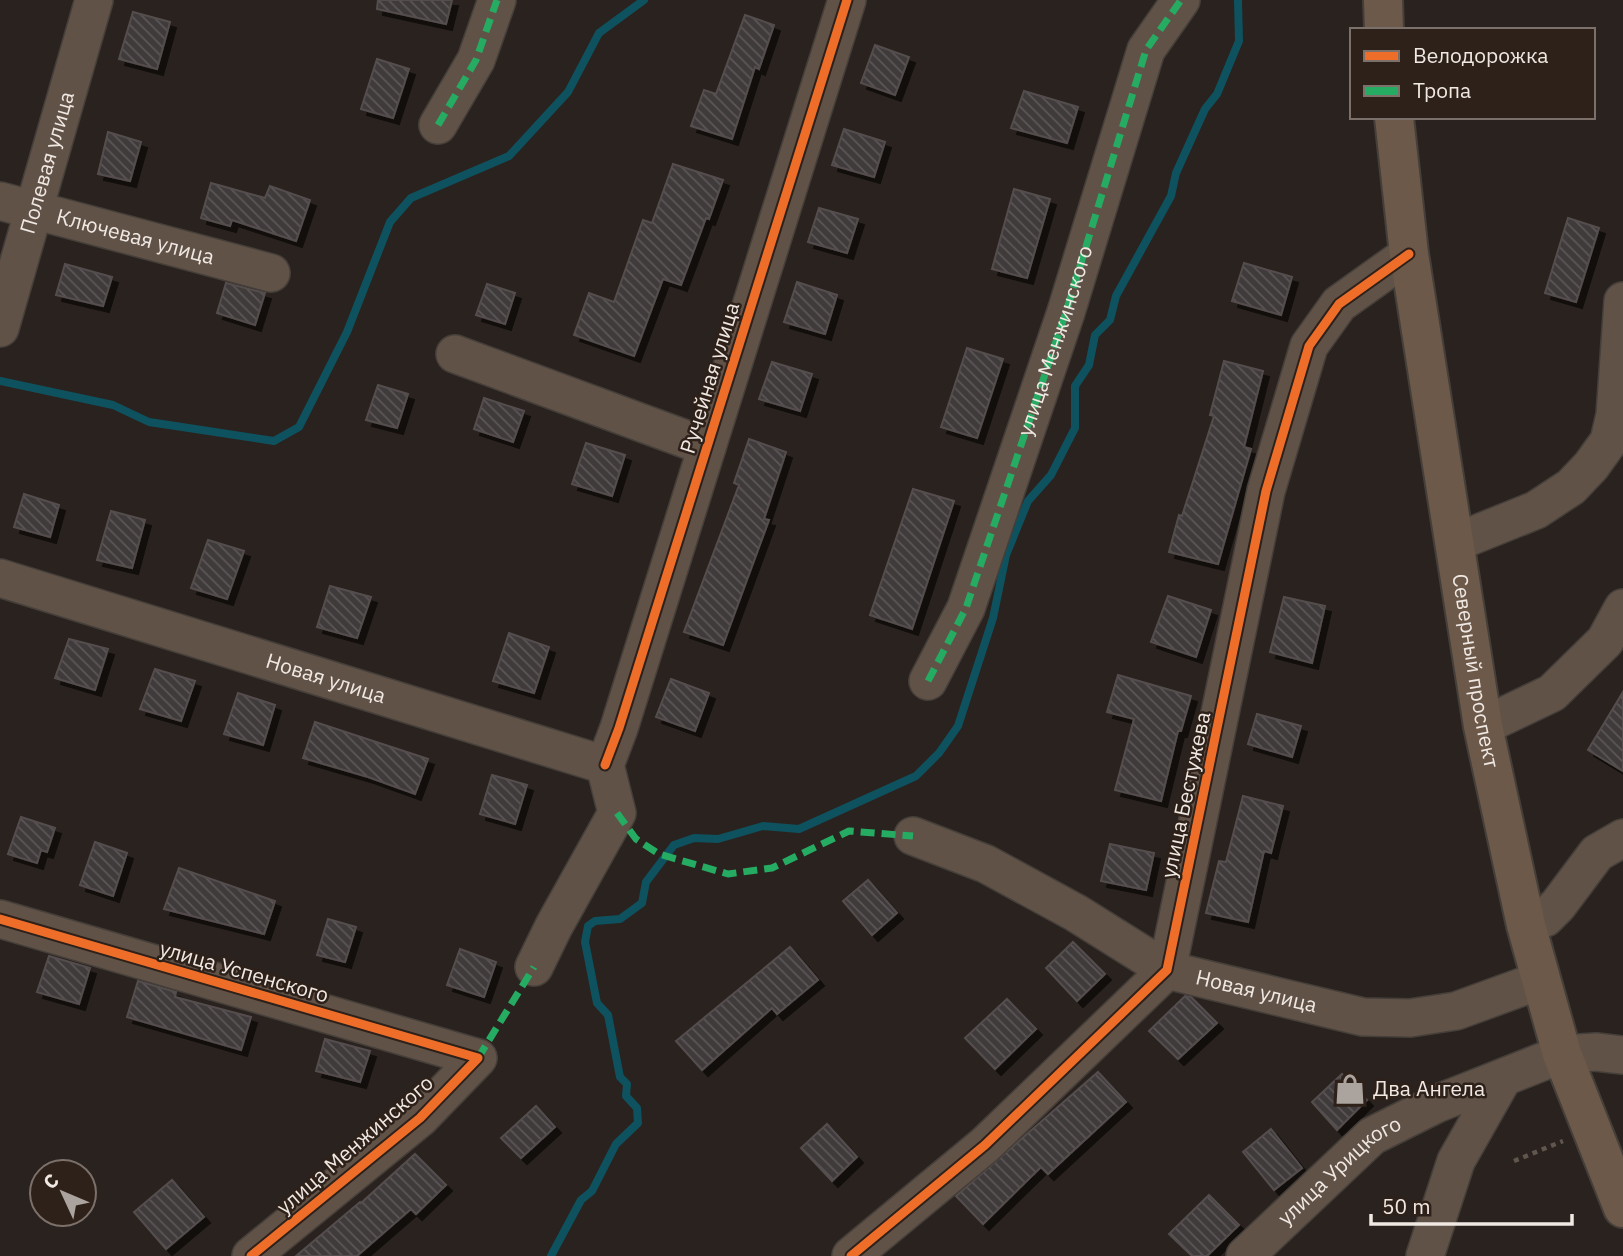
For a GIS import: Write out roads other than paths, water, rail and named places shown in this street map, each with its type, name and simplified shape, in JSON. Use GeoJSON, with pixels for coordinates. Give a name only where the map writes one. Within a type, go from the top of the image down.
{"type":"FeatureCollection","features":[{"type":"Feature","properties":{"kind":"main road"},"geometry":{"type":"LineString","coordinates":[[1383,0],[1384,28]]}},
{"type":"Feature","properties":{"kind":"main road","name":"Северный проспект"},"geometry":{"type":"LineString","coordinates":[[1394,119],[1409,254],[1483,726],[1526,925],[1562,1054],[1623,1208]]}},
{"type":"Feature","properties":{"kind":"street","name":"Полевая улица"},"geometry":{"type":"LineString","coordinates":[[0,328],[17,206],[94,0]]}},
{"type":"Feature","properties":{"kind":"street"},"geometry":{"type":"LineString","coordinates":[[438,125],[476,60],[497,0]]}},
{"type":"Feature","properties":{"kind":"street","name":"Ручейная улица"},"geometry":{"type":"LineString","coordinates":[[605,765],[619,728],[847,0]]}},
{"type":"Feature","properties":{"kind":"street","name":"улица Менжинского"},"geometry":{"type":"LineString","coordinates":[[928,681],[966,608],[1066,312],[1146,50],[1181,0]]}},
{"type":"Feature","properties":{"kind":"street","name":"Ключевая улица"},"geometry":{"type":"LineString","coordinates":[[17,206],[271,273]]}},
{"type":"Feature","properties":{"kind":"street","name":"улица Бестужева"},"geometry":{"type":"LineString","coordinates":[[1167,970],[1266,491],[1309,346],[1339,304],[1409,254]]}},
{"type":"Feature","properties":{"kind":"street"},"geometry":{"type":"LineString","coordinates":[[1454,543],[1536,510],[1571,486],[1591,466],[1609,441],[1615,415],[1623,301]]}},
{"type":"Feature","properties":{"kind":"street"},"geometry":{"type":"LineString","coordinates":[[455,354],[707,446]]}},
{"type":"Feature","properties":{"kind":"street","name":"Новая улица"},"geometry":{"type":"LineString","coordinates":[[0,578],[605,765]]}},
{"type":"Feature","properties":{"kind":"street"},"geometry":{"type":"LineString","coordinates":[[1483,726],[1552,693],[1605,641],[1623,608]]}},
{"type":"Feature","properties":{"kind":"street"},"geometry":{"type":"LineString","coordinates":[[534,967],[617,813],[605,765]]}},
{"type":"Feature","properties":{"kind":"street","name":"Новая улица"},"geometry":{"type":"LineString","coordinates":[[913,836],[986,864],[1076,913],[1167,970],[1363,1017],[1410,1018],[1456,1011],[1541,980]]}},
{"type":"Feature","properties":{"kind":"street"},"geometry":{"type":"LineString","coordinates":[[1526,925],[1545,918],[1597,853],[1623,838]]}},
{"type":"Feature","properties":{"kind":"street","name":"улица Успенского"},"geometry":{"type":"LineString","coordinates":[[0,919],[478,1058]]}},
{"type":"Feature","properties":{"kind":"street"},"geometry":{"type":"LineString","coordinates":[[851,1256],[985,1145],[1167,970]]}},
{"type":"Feature","properties":{"kind":"street","name":"улица Урицкого"},"geometry":{"type":"LineString","coordinates":[[1245,1256],[1372,1136],[1436,1104],[1562,1054],[1596,1052],[1623,1055]]}},
{"type":"Feature","properties":{"kind":"street","name":"улица Менжинского"},"geometry":{"type":"LineString","coordinates":[[251,1256],[420,1118],[478,1058]]}},
{"type":"Feature","properties":{"kind":"street"},"geometry":{"type":"LineString","coordinates":[[1425,1256],[1456,1161],[1503,1078]]}},
{"type":"Feature","properties":{"kind":"waterway"},"geometry":{"type":"LineString","coordinates":[[0,381],[113,405],[149,422],[274,441],[299,427],[347,332],[390,222],[411,198],[509,156],[568,92],[599,33],[644,0]]}},
{"type":"Feature","properties":{"kind":"waterway"},"geometry":{"type":"LineString","coordinates":[[551,1256],[581,1200],[592,1191],[616,1144],[638,1123],[637,1108],[626,1096],[627,1084],[620,1077],[608,1015],[597,1003],[585,942],[588,926],[595,921],[620,919],[642,903],[646,882],[674,845],[694,838],[718,839],[763,826],[799,829],[916,776],[939,753],[958,726],[993,618],[1006,555],[1028,501],[1051,475],[1075,428],[1075,386],[1089,365],[1095,335],[1110,320],[1116,296],[1171,196],[1176,173],[1205,109],[1217,94],[1239,41],[1238,0]]}},
{"type":"Feature","properties":{"kind":"place","name":"Два Ангела"},"geometry":{"type":"Point","coordinates":[1350,1089]}}]}
